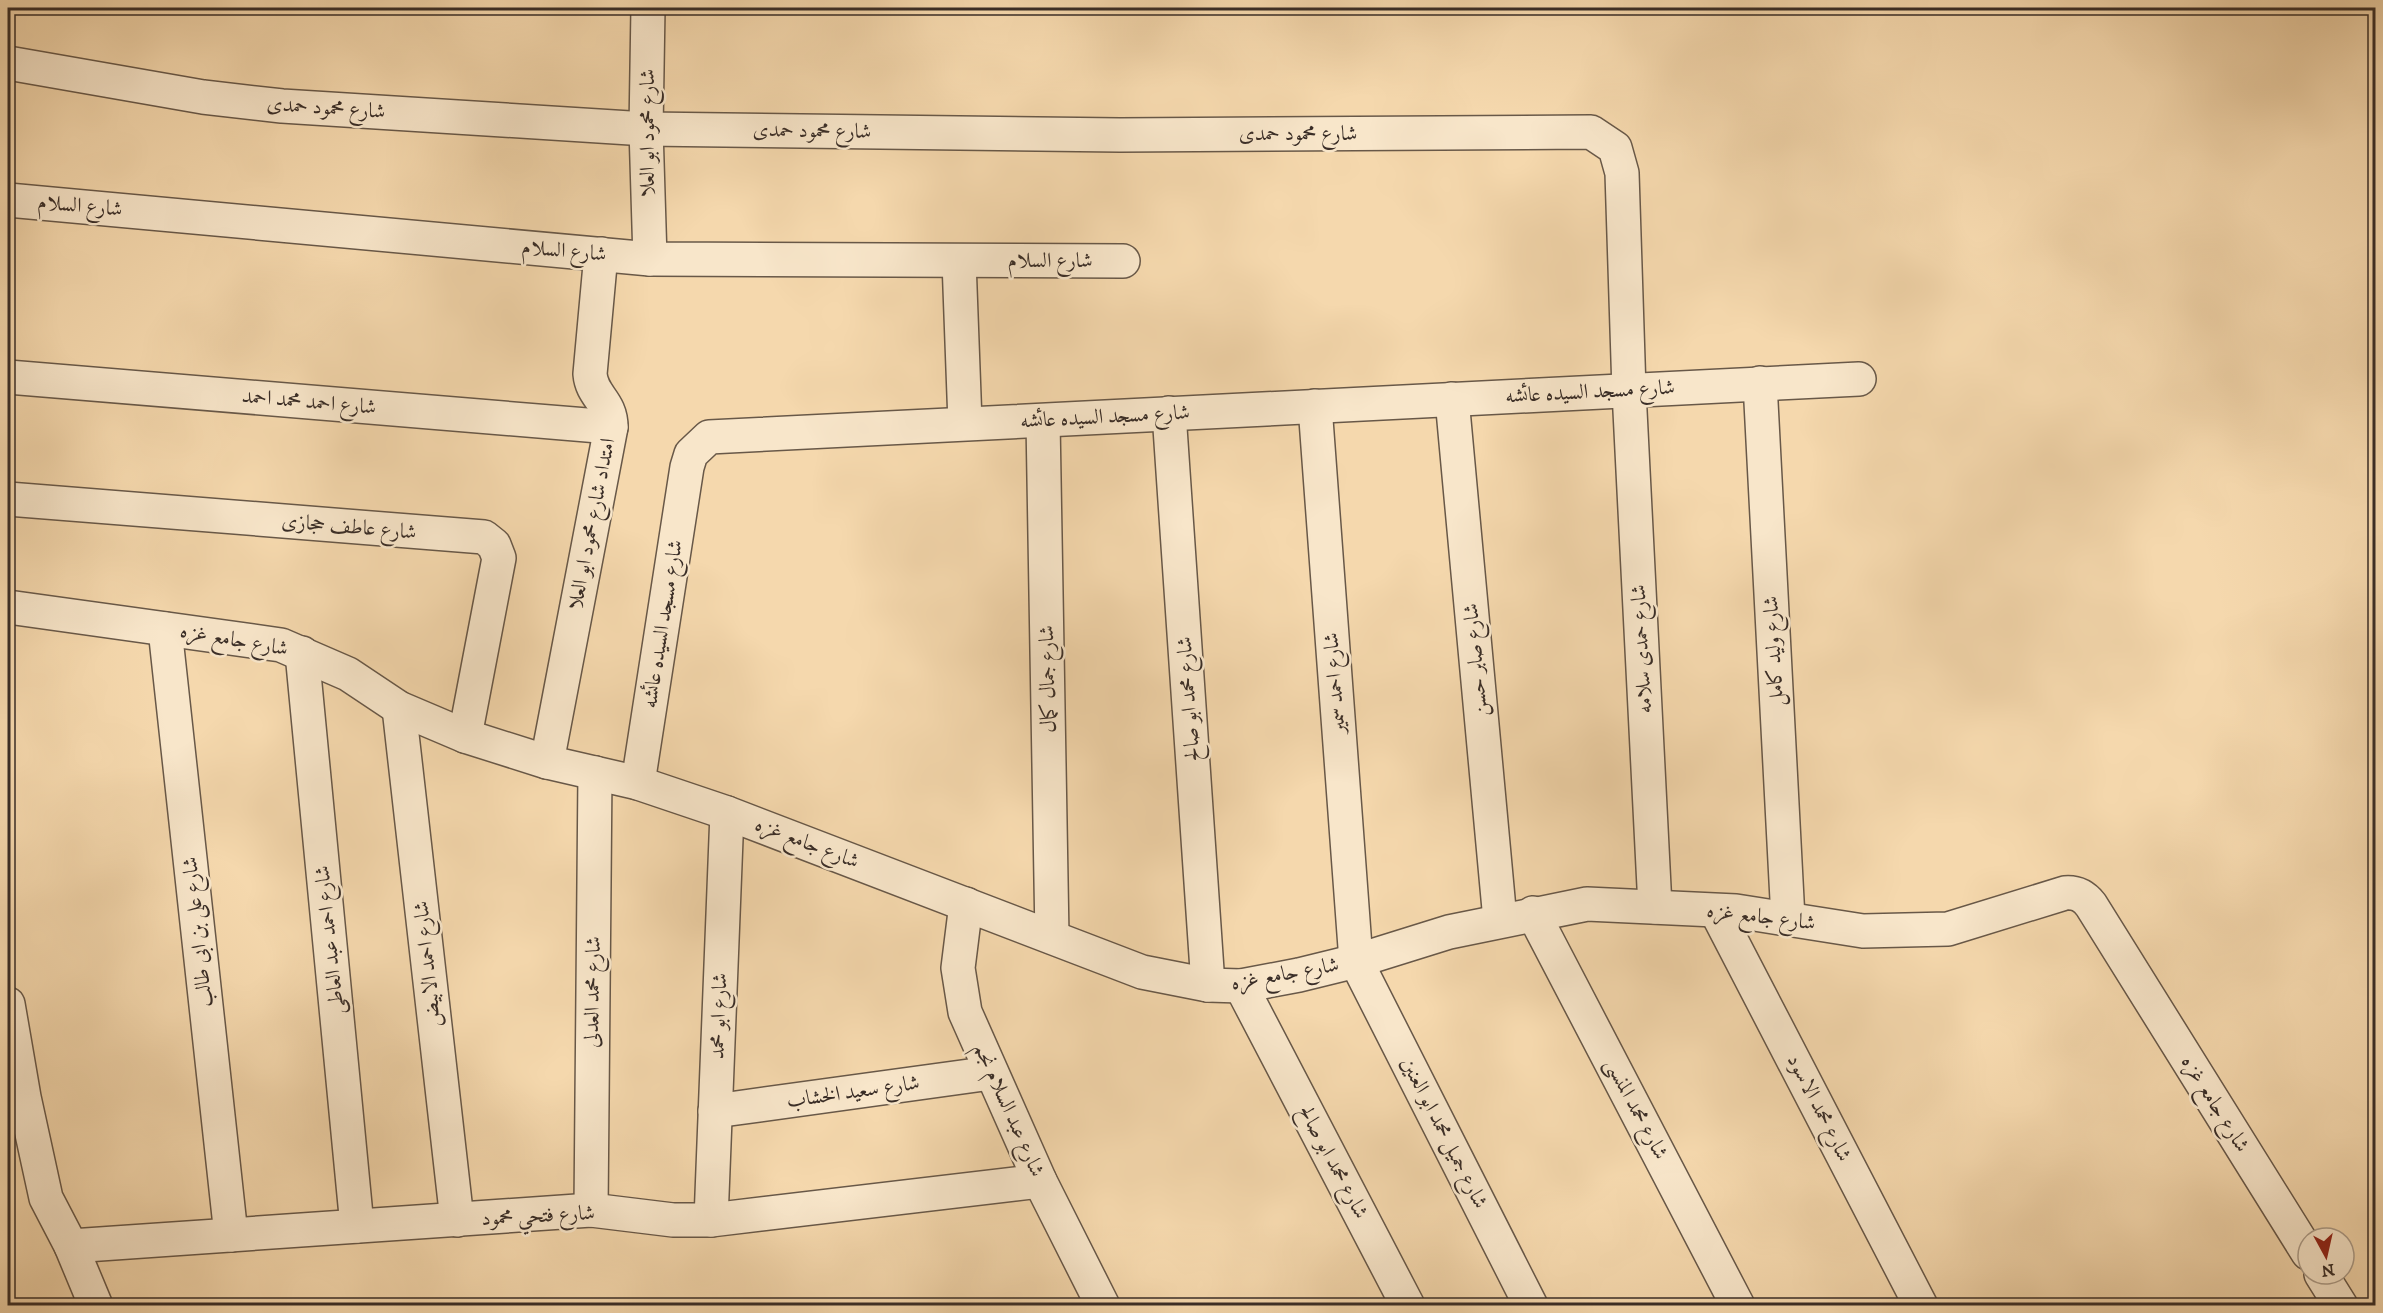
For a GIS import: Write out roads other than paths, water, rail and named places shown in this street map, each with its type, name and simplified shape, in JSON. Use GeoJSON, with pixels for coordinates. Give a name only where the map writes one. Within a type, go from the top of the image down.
{"type":"FeatureCollection","features":[{"type":"Feature","properties":{"kind":"street","name":"شارع محمود ابو العلا"},"geometry":{"type":"LineString","coordinates":[[648,8],[646,129],[650,259]]}},
{"type":"Feature","properties":{"kind":"street","name":"شارع محمود حمدى"},"geometry":{"type":"LineString","coordinates":[[8,63],[203,97],[282,106],[646,129],[1120,135],[1591,132],[1615,148]]}},
{"type":"Feature","properties":{"kind":"street","name":"شارع حمدى سلامه"},"geometry":{"type":"LineString","coordinates":[[1615,148],[1622,173],[1629,391],[1655,907]]}},
{"type":"Feature","properties":{"kind":"street","name":"شارع السلام"},"geometry":{"type":"LineString","coordinates":[[8,200],[650,259],[1123,261]]}},
{"type":"Feature","properties":{"kind":"street","name":"امتداد شارع محمود ابو العلا"},"geometry":{"type":"LineString","coordinates":[[547,762],[611,427],[611,415],[606,404],[594,389],[590,374],[602,254]]}},
{"type":"Feature","properties":{"kind":"street"},"geometry":{"type":"LineString","coordinates":[[959,261],[965,423]]}},
{"type":"Feature","properties":{"kind":"street","name":"شارع احمد محمد احمد"},"geometry":{"type":"LineString","coordinates":[[8,378],[611,427]]}},
{"type":"Feature","properties":{"kind":"street","name":"شارع مسجد السيده عائشه"},"geometry":{"type":"LineString","coordinates":[[638,783],[687,466],[691,454],[709,437],[1859,379]]}},
{"type":"Feature","properties":{"kind":"street","name":"شارع وليد كامل"},"geometry":{"type":"LineString","coordinates":[[1760,383],[1788,919]]}},
{"type":"Feature","properties":{"kind":"street","name":"شارع صابر حسن"},"geometry":{"type":"LineString","coordinates":[[1452,399],[1500,920]]}},
{"type":"Feature","properties":{"kind":"street","name":"شارع احمد سمير"},"geometry":{"type":"LineString","coordinates":[[1315,406],[1356,960]]}},
{"type":"Feature","properties":{"kind":"street","name":"شارع محمد ابو صالح"},"geometry":{"type":"LineString","coordinates":[[1169,413],[1208,985]]}},
{"type":"Feature","properties":{"kind":"street","name":"شارع جمال كمال"},"geometry":{"type":"LineString","coordinates":[[1043,421],[1052,937]]}},
{"type":"Feature","properties":{"kind":"street","name":"شارع عاطف حجازى"},"geometry":{"type":"LineString","coordinates":[[8,499],[484,537],[494,545],[499,558],[465,736]]}},
{"type":"Feature","properties":{"kind":"street","name":"شارع جامع غزه"},"geometry":{"type":"LineString","coordinates":[[8,606],[282,645],[348,674],[399,708],[465,736],[547,762],[638,783],[727,813],[1142,972],[1208,985],[1241,986],[1299,975],[1449,932],[1533,913],[1587,904],[1736,911],[1863,931],[1948,928],[2065,893],[2080,894],[2091,905],[2296,1234]]}},
{"type":"Feature","properties":{"kind":"street","name":"شارع على بن ابى طالب"},"geometry":{"type":"LineString","coordinates":[[165,629],[231,1235]]}},
{"type":"Feature","properties":{"kind":"street","name":"شارع احمد عبد العاطى"},"geometry":{"type":"LineString","coordinates":[[302,653],[357,1226]]}},
{"type":"Feature","properties":{"kind":"street","name":"شارع احمد الابيض"},"geometry":{"type":"LineString","coordinates":[[399,708],[457,1220]]}},
{"type":"Feature","properties":{"kind":"street","name":"شارع محمد العدلى"},"geometry":{"type":"LineString","coordinates":[[591,1210],[596,773]]}},
{"type":"Feature","properties":{"kind":"street","name":"شارع ابو محمد"},"geometry":{"type":"LineString","coordinates":[[711,1220],[727,813]]}},
{"type":"Feature","properties":{"kind":"street","name":"شارع عبد السلام نجم"},"geometry":{"type":"LineString","coordinates":[[966,904],[958,968],[965,1012],[1040,1181],[1103,1305]]}},
{"type":"Feature","properties":{"kind":"street","name":"شارع محمد الاسود"},"geometry":{"type":"LineString","coordinates":[[1716,911],[1921,1305]]}},
{"type":"Feature","properties":{"kind":"street","name":"شارع محمد المنسى"},"geometry":{"type":"LineString","coordinates":[[1533,913],[1738,1305]]}},
{"type":"Feature","properties":{"kind":"street","name":"شارع جميل محمد ابو العنين"},"geometry":{"type":"LineString","coordinates":[[1356,960],[1531,1305]]}},
{"type":"Feature","properties":{"kind":"street","name":"شارع محمد ابو صالح"},"geometry":{"type":"LineString","coordinates":[[1241,986],[1408,1305]]}},
{"type":"Feature","properties":{"kind":"street"},"geometry":{"type":"LineString","coordinates":[[8,1004],[24,1096],[46,1198],[71,1246],[96,1305]]}},
{"type":"Feature","properties":{"kind":"street","name":"شارع سعيد الخشاب"},"geometry":{"type":"LineString","coordinates":[[715,1111],[991,1073]]}},
{"type":"Feature","properties":{"kind":"street","name":"شارع فتحي محمود"},"geometry":{"type":"LineString","coordinates":[[71,1246],[591,1210],[674,1220],[711,1220],[1040,1181]]}},
{"type":"Feature","properties":{"kind":"street"},"geometry":{"type":"LineString","coordinates":[[2329,1286],[2341,1305]]}}]}
